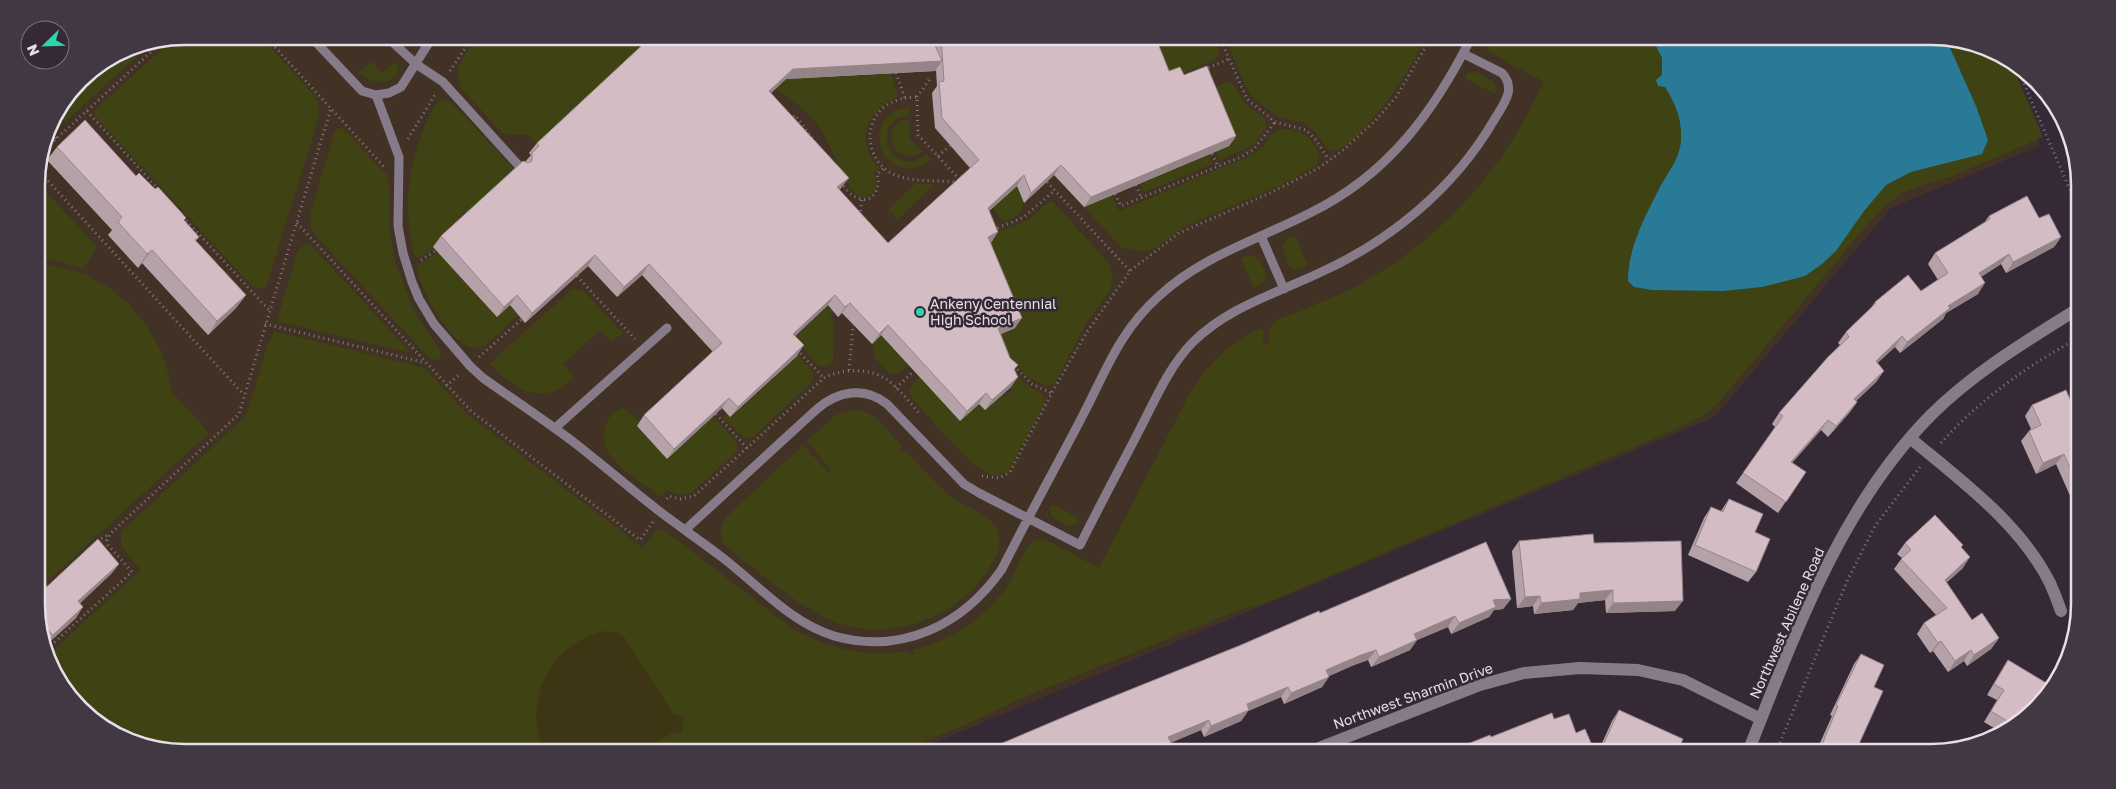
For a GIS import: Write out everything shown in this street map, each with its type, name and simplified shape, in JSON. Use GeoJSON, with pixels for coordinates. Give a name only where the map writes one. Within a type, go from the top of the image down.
{"type":"FeatureCollection","features":[{"type":"Feature","properties":{"kind":"street","name":"Northwest Abilene Road"},"geometry":{"type":"LineString","coordinates":[[1751,744],[1824,572],[1886,466],[1933,413],[1968,383],[2020,345],[2071,313]]}},
{"type":"Feature","properties":{"kind":"street"},"geometry":{"type":"LineString","coordinates":[[1910,438],[1998,515],[2029,550],[2049,582],[2061,611]]}},
{"type":"Feature","properties":{"kind":"street","name":"Northwest Sharmin Drive"},"geometry":{"type":"LineString","coordinates":[[1326,744],[1480,684],[1524,673],[1580,668],[1638,670],[1683,680],[1761,719]]}},
{"type":"Feature","properties":{"kind":"lane"},"geometry":{"type":"LineString","coordinates":[[319,45],[362,91],[376,95],[396,91],[401,87],[428,45]]}},
{"type":"Feature","properties":{"kind":"lane"},"geometry":{"type":"LineString","coordinates":[[396,45],[416,64],[443,82],[520,167]]}},
{"type":"Feature","properties":{"kind":"lane"},"geometry":{"type":"LineString","coordinates":[[376,95],[399,157],[398,226],[403,253],[412,282],[426,312],[470,366],[724,558],[792,614],[811,626],[832,635],[849,639],[888,640],[931,630],[948,622],[966,610],[982,595],[1002,569],[1027,518],[1083,416],[1120,341],[1130,325],[1160,294],[1196,267],[1335,201],[1373,174],[1406,141],[1420,123],[1468,45]]}},
{"type":"Feature","properties":{"kind":"lane"},"geometry":{"type":"LineString","coordinates":[[686,530],[817,409],[835,396],[854,392],[874,395],[894,410],[964,484],[1080,545],[1170,371],[1204,332],[1227,316],[1367,250],[1424,205],[1459,170],[1492,124],[1509,91],[1507,78],[1502,73],[1464,54]]}},
{"type":"Feature","properties":{"kind":"lane"},"geometry":{"type":"LineString","coordinates":[[1261,236],[1284,289]]}},
{"type":"Feature","properties":{"kind":"lane"},"geometry":{"type":"LineString","coordinates":[[554,428],[667,328]]}},
{"type":"Feature","properties":{"kind":"path"},"geometry":{"type":"LineString","coordinates":[[273,45],[399,183]]}},
{"type":"Feature","properties":{"kind":"path"},"geometry":{"type":"LineString","coordinates":[[1223,45],[1247,99],[1275,122],[1306,130],[1316,140],[1329,160]]}},
{"type":"Feature","properties":{"kind":"path"},"geometry":{"type":"LineString","coordinates":[[975,471],[991,478],[998,478],[1010,472],[1086,332],[1130,271],[1179,233],[1270,193],[1317,169],[1329,160],[1375,122],[1396,97],[1427,45]]}},
{"type":"Feature","properties":{"kind":"path"},"geometry":{"type":"LineString","coordinates":[[52,143],[154,49]]}},
{"type":"Feature","properties":{"kind":"path"},"geometry":{"type":"LineString","coordinates":[[1202,70],[1228,59]]}},
{"type":"Feature","properties":{"kind":"path"},"geometry":{"type":"LineString","coordinates":[[896,73],[905,98]]}},
{"type":"Feature","properties":{"kind":"path"},"geometry":{"type":"LineString","coordinates":[[917,97],[905,98],[884,107],[873,120],[869,134],[871,148],[876,160],[894,175],[907,178],[961,182],[918,135],[917,97],[931,76]]}},
{"type":"Feature","properties":{"kind":"path"},"geometry":{"type":"LineString","coordinates":[[2022,79],[2071,196]]}},
{"type":"Feature","properties":{"kind":"path"},"geometry":{"type":"LineString","coordinates":[[100,546],[107,540],[110,534],[239,414],[331,108]]}},
{"type":"Feature","properties":{"kind":"path"},"geometry":{"type":"LineString","coordinates":[[86,111],[104,134],[164,196]]}},
{"type":"Feature","properties":{"kind":"path"},"geometry":{"type":"LineString","coordinates":[[784,125],[795,116],[817,144]]}},
{"type":"Feature","properties":{"kind":"path"},"geometry":{"type":"LineString","coordinates":[[1115,194],[1121,206],[1241,157],[1254,149],[1275,122]]}},
{"type":"Feature","properties":{"kind":"path"},"geometry":{"type":"LineString","coordinates":[[54,136],[57,139]]}},
{"type":"Feature","properties":{"kind":"path"},"geometry":{"type":"LineString","coordinates":[[938,156],[950,146]]}},
{"type":"Feature","properties":{"kind":"path"},"geometry":{"type":"LineString","coordinates":[[1212,154],[1218,166]]}},
{"type":"Feature","properties":{"kind":"path"},"geometry":{"type":"LineString","coordinates":[[862,200],[875,194],[879,186],[878,174],[884,168]]}},
{"type":"Feature","properties":{"kind":"path"},"geometry":{"type":"LineString","coordinates":[[45,178],[244,396]]}},
{"type":"Feature","properties":{"kind":"path"},"geometry":{"type":"LineString","coordinates":[[839,180],[854,196],[862,200]]}},
{"type":"Feature","properties":{"kind":"path"},"geometry":{"type":"LineString","coordinates":[[1047,182],[1130,271]]}},
{"type":"Feature","properties":{"kind":"path"},"geometry":{"type":"LineString","coordinates":[[1136,185],[1141,198]]}},
{"type":"Feature","properties":{"kind":"path"},"geometry":{"type":"LineString","coordinates":[[987,232],[1024,218],[1054,190]]}},
{"type":"Feature","properties":{"kind":"path"},"geometry":{"type":"LineString","coordinates":[[860,222],[862,200]]}},
{"type":"Feature","properties":{"kind":"path"},"geometry":{"type":"LineString","coordinates":[[179,217],[182,215],[239,281],[269,310]]}},
{"type":"Feature","properties":{"kind":"path"},"geometry":{"type":"LineString","coordinates":[[297,222],[471,411],[640,540],[653,522]]}},
{"type":"Feature","properties":{"kind":"path"},"geometry":{"type":"LineString","coordinates":[[577,276],[644,348]]}},
{"type":"Feature","properties":{"kind":"path"},"geometry":{"type":"LineString","coordinates":[[470,366],[522,319]]}},
{"type":"Feature","properties":{"kind":"path"},"geometry":{"type":"LineString","coordinates":[[265,324],[424,362]]}},
{"type":"Feature","properties":{"kind":"path"},"geometry":{"type":"LineString","coordinates":[[850,370],[853,325]]}},
{"type":"Feature","properties":{"kind":"path"},"geometry":{"type":"LineString","coordinates":[[1779,744],[1848,579],[1875,526],[1930,455],[1954,429],[1984,402],[2034,363],[2071,342]]}},
{"type":"Feature","properties":{"kind":"path"},"geometry":{"type":"LineString","coordinates":[[794,353],[798,350],[824,378]]}},
{"type":"Feature","properties":{"kind":"path"},"geometry":{"type":"LineString","coordinates":[[1010,362],[1032,384],[1052,393]]}},
{"type":"Feature","properties":{"kind":"path"},"geometry":{"type":"LineString","coordinates":[[896,388],[920,365]]}},
{"type":"Feature","properties":{"kind":"path"},"geometry":{"type":"LineString","coordinates":[[666,500],[669,496],[680,499],[694,496],[824,378],[838,372],[861,371],[882,376],[923,417]]}},
{"type":"Feature","properties":{"kind":"path"},"geometry":{"type":"LineString","coordinates":[[716,414],[747,448]]}},
{"type":"Feature","properties":{"kind":"path"},"geometry":{"type":"LineString","coordinates":[[93,545],[100,538],[110,534]]}},
{"type":"Feature","properties":{"kind":"path"},"geometry":{"type":"LineString","coordinates":[[51,645],[132,572],[108,545],[107,540]]}},
{"type":"Feature","properties":{"kind":"path"},"geometry":{"type":"LineString","coordinates":[[109,554],[113,550]]}},
{"type":"Feature","properties":{"kind":"path"},"geometry":{"type":"LineString","coordinates":[[45,588],[52,581]]}},
{"type":"Feature","properties":{"kind":"shaded area","name":"Ankeny Centennial High School"},"geometry":{"type":"Polygon","coordinates":[[[185,45],[1931,45],[1949,46],[1976,52],[2006,67],[2040,146],[1891,208],[1715,417],[932,744],[167,743],[140,737],[123,730],[93,709],[80,696],[59,666],[52,649],[46,622],[46,167],[59,123],[86,86],[107,69],[140,52],[167,46],[185,45]]]}},
{"type":"Feature","properties":{"kind":"green space"},"geometry":{"type":"Polygon","coordinates":[[[268,45],[315,96],[318,103],[319,117],[266,287],[260,289],[252,286],[95,116],[95,110],[165,47],[268,45]]]}},
{"type":"Feature","properties":{"kind":"green space"},"geometry":{"type":"Polygon","coordinates":[[[472,45],[643,45],[645,47],[538,145],[528,135],[503,134],[461,88],[458,74],[461,60],[472,45]]]}},
{"type":"Feature","properties":{"kind":"green space"},"geometry":{"type":"Polygon","coordinates":[[[1150,45],[1217,45],[1220,53],[1215,60],[1173,77],[1150,45]]]}},
{"type":"Feature","properties":{"kind":"green space"},"geometry":{"type":"Polygon","coordinates":[[[1228,45],[1423,45],[1398,85],[1369,124],[1354,139],[1340,149],[1328,150],[1316,133],[1304,123],[1279,117],[1253,98],[1247,90],[1228,45]]]}},
{"type":"Feature","properties":{"kind":"green space"},"geometry":{"type":"Polygon","coordinates":[[[1484,45],[1949,46],[1976,52],[1993,59],[2016,75],[2043,137],[1948,178],[1902,193],[1882,209],[1722,399],[1697,419],[1268,602],[1234,612],[1022,698],[965,725],[918,744],[167,743],[140,737],[123,730],[107,720],[80,696],[59,666],[53,651],[141,570],[121,546],[121,532],[246,416],[267,347],[274,331],[425,368],[467,414],[643,548],[657,530],[663,529],[793,629],[807,636],[835,647],[849,650],[878,653],[908,651],[909,655],[914,654],[913,650],[942,640],[969,625],[992,605],[1011,580],[1024,553],[1034,540],[1044,539],[1099,568],[1190,393],[1220,355],[1239,340],[1260,328],[1264,330],[1263,345],[1268,345],[1270,328],[1273,322],[1339,295],[1383,270],[1426,239],[1465,202],[1513,139],[1544,82],[1489,52],[1484,45]]]}},
{"type":"Feature","properties":{"kind":"green space"},"geometry":{"type":"Polygon","coordinates":[[[143,51],[65,122],[61,119],[86,86],[115,64],[143,51]]]}},
{"type":"Feature","properties":{"kind":"green space"},"geometry":{"type":"Polygon","coordinates":[[[371,61],[382,73],[392,64],[396,63],[399,69],[398,73],[384,82],[368,79],[359,72],[371,61]]]}},
{"type":"Feature","properties":{"kind":"green space"},"geometry":{"type":"Polygon","coordinates":[[[1476,72],[1495,83],[1496,92],[1494,93],[1466,79],[1465,77],[1469,73],[1476,72]]]}},
{"type":"Feature","properties":{"kind":"green space"},"geometry":{"type":"Polygon","coordinates":[[[891,74],[898,96],[878,109],[868,127],[867,147],[871,158],[879,168],[874,174],[876,188],[869,196],[862,197],[849,186],[826,138],[814,121],[799,106],[775,89],[786,79],[891,74]]]}},
{"type":"Feature","properties":{"kind":"green space"},"geometry":{"type":"Polygon","coordinates":[[[1226,82],[1233,84],[1246,105],[1263,117],[1267,126],[1255,144],[1219,161],[1216,152],[1229,146],[1206,91],[1226,82]]]}},
{"type":"Feature","properties":{"kind":"green space"},"geometry":{"type":"Polygon","coordinates":[[[441,100],[451,102],[516,171],[434,246],[435,248],[418,258],[413,249],[409,223],[408,194],[410,180],[412,167],[425,126],[433,108],[441,100]]]}},
{"type":"Feature","properties":{"kind":"green space"},"geometry":{"type":"Polygon","coordinates":[[[909,107],[909,115],[896,120],[889,128],[887,137],[889,147],[895,156],[904,161],[914,161],[926,154],[932,160],[915,168],[900,167],[889,160],[881,149],[879,136],[882,123],[892,113],[909,107]]]}},
{"type":"Feature","properties":{"kind":"green space"},"geometry":{"type":"Polygon","coordinates":[[[909,119],[910,138],[923,152],[912,157],[899,153],[892,143],[891,137],[894,127],[898,123],[909,119]]]}},
{"type":"Feature","properties":{"kind":"green space"},"geometry":{"type":"Polygon","coordinates":[[[342,127],[387,175],[389,185],[389,223],[395,262],[414,311],[439,349],[441,357],[437,360],[430,359],[311,229],[310,214],[334,134],[336,130],[342,127]]]}},
{"type":"Feature","properties":{"kind":"green space"},"geometry":{"type":"Polygon","coordinates":[[[1283,129],[1298,132],[1310,140],[1318,152],[1317,165],[1287,182],[1188,225],[1155,248],[1146,251],[1121,247],[1084,207],[1112,195],[1119,211],[1245,158],[1263,147],[1272,133],[1283,129]]]}},
{"type":"Feature","properties":{"kind":"green space"},"geometry":{"type":"Polygon","coordinates":[[[1209,155],[1213,164],[1143,193],[1140,184],[1209,155]]]}},
{"type":"Feature","properties":{"kind":"green space"},"geometry":{"type":"Polygon","coordinates":[[[915,184],[935,184],[898,219],[888,209],[915,184]]]}},
{"type":"Feature","properties":{"kind":"green space"},"geometry":{"type":"Polygon","coordinates":[[[1017,186],[1023,208],[1017,215],[1004,222],[992,208],[1017,186]]]}},
{"type":"Feature","properties":{"kind":"green space"},"geometry":{"type":"Polygon","coordinates":[[[45,191],[97,247],[83,269],[62,262],[45,259],[45,191]]]}},
{"type":"Feature","properties":{"kind":"green space"},"geometry":{"type":"Polygon","coordinates":[[[1052,201],[1109,263],[1113,276],[1110,291],[1087,322],[1055,383],[1046,387],[1027,376],[991,338],[1015,328],[981,247],[988,236],[1029,220],[1048,202],[1052,201]]]}},
{"type":"Feature","properties":{"kind":"green space"},"geometry":{"type":"Polygon","coordinates":[[[1287,238],[1296,238],[1307,264],[1306,267],[1295,270],[1288,265],[1282,245],[1287,238]]]}},
{"type":"Feature","properties":{"kind":"green space"},"geometry":{"type":"Polygon","coordinates":[[[310,244],[411,353],[277,321],[298,250],[304,245],[310,244]]]}},
{"type":"Feature","properties":{"kind":"green space"},"geometry":{"type":"Polygon","coordinates":[[[438,252],[497,317],[510,306],[518,315],[487,344],[481,347],[467,346],[457,339],[447,328],[429,301],[418,274],[417,265],[438,252]]]}},
{"type":"Feature","properties":{"kind":"green space"},"geometry":{"type":"Polygon","coordinates":[[[1249,255],[1259,259],[1266,273],[1264,282],[1254,288],[1241,259],[1249,255]]]}},
{"type":"Feature","properties":{"kind":"green space"},"geometry":{"type":"Polygon","coordinates":[[[45,264],[86,274],[112,290],[130,305],[147,327],[160,349],[169,376],[171,391],[209,433],[45,583],[45,264]]]}},
{"type":"Feature","properties":{"kind":"green space"},"geometry":{"type":"Polygon","coordinates":[[[572,289],[584,291],[623,333],[613,341],[600,330],[563,364],[574,376],[558,390],[533,393],[517,387],[489,364],[572,289]]]}},
{"type":"Feature","properties":{"kind":"green space"},"geometry":{"type":"Polygon","coordinates":[[[827,305],[834,312],[830,316],[834,321],[833,360],[831,364],[822,366],[818,365],[802,348],[786,344],[827,305]]]}},
{"type":"Feature","properties":{"kind":"green space"},"geometry":{"type":"Polygon","coordinates":[[[881,335],[908,365],[900,373],[890,374],[876,359],[872,344],[881,335]]]}},
{"type":"Feature","properties":{"kind":"green space"},"geometry":{"type":"Polygon","coordinates":[[[798,355],[813,372],[813,381],[753,437],[743,437],[723,417],[727,413],[731,417],[798,355]]]}},
{"type":"Feature","properties":{"kind":"green space"},"geometry":{"type":"Polygon","coordinates":[[[1010,368],[1030,387],[1042,394],[1045,402],[1012,465],[1002,474],[993,475],[982,470],[962,453],[915,402],[909,389],[919,377],[960,421],[979,404],[985,410],[1003,394],[1005,397],[1012,391],[1007,379],[1010,368]]]}},
{"type":"Feature","properties":{"kind":"green space"},"geometry":{"type":"Polygon","coordinates":[[[624,408],[640,422],[637,426],[667,459],[713,416],[737,443],[737,452],[691,493],[679,495],[667,490],[662,497],[620,466],[611,456],[605,445],[603,434],[607,422],[614,412],[624,408]]]}},
{"type":"Feature","properties":{"kind":"green space"},"geometry":{"type":"Polygon","coordinates":[[[856,409],[870,414],[882,424],[902,446],[899,449],[902,453],[905,450],[933,480],[956,500],[982,514],[993,523],[999,535],[999,549],[981,580],[949,608],[930,618],[910,625],[889,629],[868,629],[846,626],[826,618],[799,603],[774,584],[724,545],[721,538],[722,526],[727,516],[803,445],[829,473],[832,471],[807,441],[836,415],[856,409]]]}},
{"type":"Feature","properties":{"kind":"green space"},"geometry":{"type":"Polygon","coordinates":[[[1053,505],[1078,518],[1079,523],[1068,526],[1051,516],[1049,509],[1053,505]]]}},
{"type":"Feature","properties":{"kind":"sand"},"geometry":{"type":"Polygon","coordinates":[[[605,631],[618,633],[625,638],[674,715],[685,717],[681,734],[673,732],[655,744],[542,744],[537,723],[537,707],[545,677],[564,652],[583,639],[605,631]]]}},
{"type":"Feature","properties":{"kind":"water"},"geometry":{"type":"Polygon","coordinates":[[[1656,45],[1949,46],[1976,106],[1988,140],[1982,154],[1911,172],[1886,185],[1864,211],[1836,251],[1805,276],[1762,287],[1723,291],[1652,290],[1634,287],[1628,281],[1634,244],[1660,187],[1677,158],[1681,138],[1679,118],[1675,105],[1665,87],[1658,86],[1656,80],[1662,75],[1662,58],[1656,45]]]}},
{"type":"Feature","properties":{"kind":"building","name":"Ankeny Centennial High School"},"geometry":{"type":"Polygon","coordinates":[[[642,45],[935,45],[942,61],[793,69],[769,91],[849,178],[837,187],[888,243],[979,160],[942,118],[939,82],[944,81],[942,45],[1159,45],[1169,71],[1180,67],[1184,75],[1207,66],[1236,136],[1091,197],[1061,165],[1031,193],[1024,175],[988,208],[998,232],[988,237],[1022,318],[998,328],[1010,358],[1018,365],[1014,369],[1018,377],[992,400],[986,393],[967,411],[888,325],[879,334],[850,303],[845,307],[835,295],[793,334],[804,345],[738,407],[729,398],[674,449],[644,415],[722,343],[649,264],[624,287],[595,255],[532,313],[517,295],[504,307],[441,236],[523,161],[528,163],[532,161],[532,153],[539,146],[537,143],[642,45]]]}},
{"type":"Feature","properties":{"kind":"building"},"geometry":{"type":"Polygon","coordinates":[[[85,120],[136,176],[139,173],[155,189],[158,187],[186,218],[184,220],[199,237],[195,240],[246,295],[217,321],[152,250],[147,254],[118,222],[122,217],[57,147],[85,120]]]}},
{"type":"Feature","properties":{"kind":"building"},"geometry":{"type":"Polygon","coordinates":[[[2027,196],[2039,218],[2049,214],[2061,237],[2013,262],[2009,254],[1979,273],[1985,283],[1948,306],[1950,308],[1907,342],[1902,336],[1876,361],[1884,371],[1854,399],[1857,402],[1836,426],[1828,420],[1791,462],[1806,472],[1786,502],[1743,473],[1783,416],[1779,413],[1828,357],[1849,337],[1846,332],[1875,302],[1908,275],[1921,291],[1948,273],[1935,253],[1990,219],[1989,216],[2027,196]]]}},
{"type":"Feature","properties":{"kind":"building"},"geometry":{"type":"Polygon","coordinates":[[[2066,390],[2071,402],[2071,470],[2064,454],[2043,463],[2029,431],[2041,425],[2032,405],[2066,390]]]}},
{"type":"Feature","properties":{"kind":"building"},"geometry":{"type":"Polygon","coordinates":[[[1729,499],[1763,514],[1755,532],[1770,539],[1756,572],[1695,545],[1711,507],[1723,512],[1729,499]]]}},
{"type":"Feature","properties":{"kind":"building"},"geometry":{"type":"Polygon","coordinates":[[[1935,515],[1963,545],[1961,547],[1970,557],[1945,580],[1972,620],[1982,613],[1999,638],[1974,655],[1971,650],[1955,661],[1941,641],[1938,643],[1924,623],[1947,608],[1901,559],[1911,550],[1905,543],[1935,515]]]}},
{"type":"Feature","properties":{"kind":"building"},"geometry":{"type":"Polygon","coordinates":[[[1593,534],[1594,543],[1681,541],[1683,601],[1613,603],[1613,590],[1580,593],[1580,599],[1541,603],[1540,596],[1525,597],[1519,541],[1593,534]]]}},
{"type":"Feature","properties":{"kind":"building"},"geometry":{"type":"Polygon","coordinates":[[[98,539],[119,564],[78,601],[83,607],[53,635],[48,630],[46,622],[45,588],[98,539]]]}},
{"type":"Feature","properties":{"kind":"building"},"geometry":{"type":"Polygon","coordinates":[[[1486,542],[1511,599],[1493,600],[1496,607],[1459,623],[1455,616],[1414,634],[1417,640],[1379,657],[1376,650],[1361,655],[1326,670],[1329,677],[1291,693],[1288,687],[1247,704],[1249,710],[1211,726],[1209,720],[1168,737],[1171,743],[1169,744],[1000,744],[1319,611],[1320,613],[1486,542]]]}},
{"type":"Feature","properties":{"kind":"building"},"geometry":{"type":"Polygon","coordinates":[[[1861,654],[1884,665],[1874,687],[1883,691],[1859,744],[1822,744],[1838,706],[1836,705],[1861,654]]]}},
{"type":"Feature","properties":{"kind":"building"},"geometry":{"type":"Polygon","coordinates":[[[2008,660],[2046,683],[2030,703],[2007,721],[1991,711],[2004,690],[1994,684],[2008,660]]]}},
{"type":"Feature","properties":{"kind":"building"},"geometry":{"type":"Polygon","coordinates":[[[1619,710],[1683,739],[1681,744],[1604,744],[1619,710]]]}},
{"type":"Feature","properties":{"kind":"building"},"geometry":{"type":"Polygon","coordinates":[[[1552,713],[1554,719],[1569,714],[1576,733],[1585,729],[1592,744],[1468,744],[1490,735],[1491,737],[1552,713]]]}},
{"type":"Feature","properties":{"kind":"place","name":"Ankeny Centennial High School"},"geometry":{"type":"Point","coordinates":[920,312]}}]}
